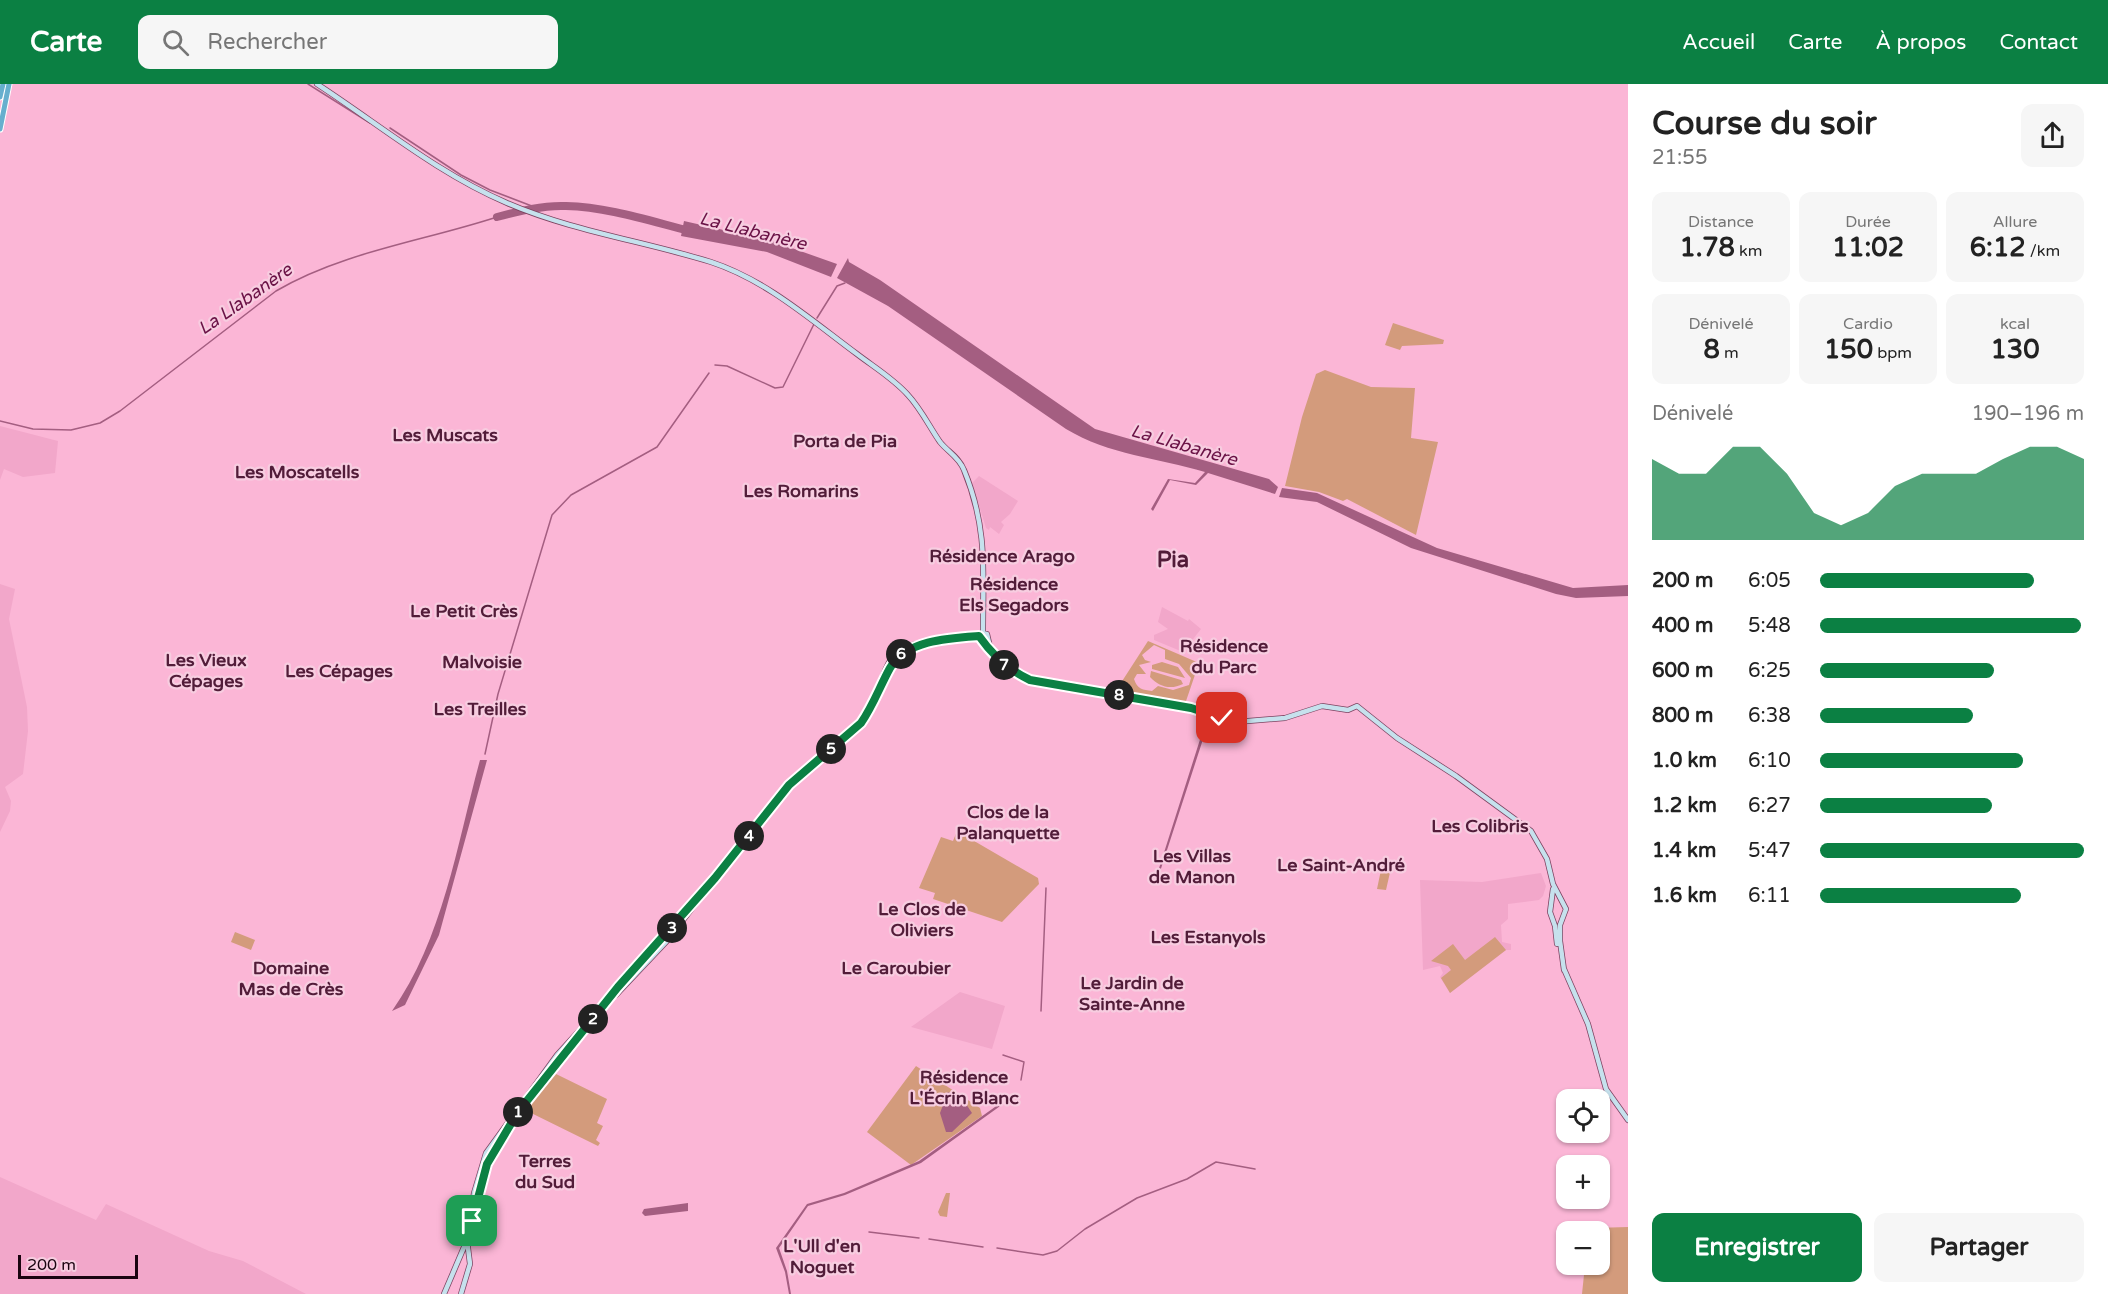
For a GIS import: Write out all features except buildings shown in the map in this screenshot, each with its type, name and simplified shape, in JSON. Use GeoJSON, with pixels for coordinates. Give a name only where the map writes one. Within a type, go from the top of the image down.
{"type":"FeatureCollection","features":[{"type":"Feature","properties":{"kind":"highway"},"geometry":{"type":"LineString","coordinates":[[0,98],[3,84]]}},
{"type":"Feature","properties":{"kind":"highway"},"geometry":{"type":"LineString","coordinates":[[0,129],[9,84]]}},
{"type":"Feature","properties":{"kind":"main road"},"geometry":{"type":"LineString","coordinates":[[316,84],[374,121],[410,150],[446,173],[507,203],[547,218],[713,262],[773,292],[818,322],[901,387],[964,470],[984,536],[983,637],[993,652],[1012,672],[1030,680],[1191,708],[1236,722],[1285,718],[1314,707],[1348,710],[1357,706],[1397,738],[1522,823],[1543,851],[1553,884],[1566,909],[1560,941],[1564,970]]}},
{"type":"Feature","properties":{"kind":"main road"},"geometry":{"type":"LineString","coordinates":[[461,1294],[469,1271],[471,1254],[467,1232],[482,1164],[490,1146],[596,1015],[715,878],[796,777],[861,723],[870,711],[890,660],[898,650],[925,644],[983,637]]}},
{"type":"Feature","properties":{"kind":"main road"},"geometry":{"type":"LineString","coordinates":[[1553,884],[1553,904],[1550,912],[1554,917],[1560,958],[1588,1024],[1605,1087],[1628,1120]]}},
{"type":"Feature","properties":{"kind":"main road"},"geometry":{"type":"LineString","coordinates":[[1553,904],[1562,903]]}},
{"type":"Feature","properties":{"kind":"main road"},"geometry":{"type":"LineString","coordinates":[[1554,917],[1563,917]]}},
{"type":"Feature","properties":{"kind":"main road"},"geometry":{"type":"LineString","coordinates":[[444,1294],[458,1266],[467,1240]]}},
{"type":"Feature","properties":{"kind":"main road"},"geometry":{"type":"LineString","coordinates":[[458,1266],[469,1271]]}},
{"type":"Feature","properties":{"kind":"shaded area"},"geometry":{"type":"Polygon","coordinates":[[[684,221],[772,241],[837,264],[831,277],[767,252],[681,236],[684,221]]]}},
{"type":"Feature","properties":{"kind":"shaded area"},"geometry":{"type":"Polygon","coordinates":[[[848,258],[849,262],[880,280],[1095,429],[1269,479],[1278,487],[1275,494],[1208,473],[1196,485],[1170,480],[1153,511],[1151,509],[1168,479],[1195,483],[1205,472],[1099,445],[1066,429],[888,306],[837,278],[848,258]]]}},
{"type":"Feature","properties":{"kind":"shaded area"},"geometry":{"type":"Polygon","coordinates":[[[1393,323],[1444,340],[1443,344],[1402,346],[1400,350],[1385,345],[1393,323]]]}},
{"type":"Feature","properties":{"kind":"shaded area"},"geometry":{"type":"Polygon","coordinates":[[[1325,370],[1371,387],[1415,388],[1411,438],[1438,442],[1416,535],[1347,499],[1343,501],[1319,492],[1285,486],[1302,417],[1316,374],[1325,370]]]}},
{"type":"Feature","properties":{"kind":"shaded area"},"geometry":{"type":"Polygon","coordinates":[[[0,426],[58,441],[55,473],[23,477],[4,469],[0,480],[0,426]]]}},
{"type":"Feature","properties":{"kind":"shaded area"},"geometry":{"type":"Polygon","coordinates":[[[979,476],[1018,501],[1010,514],[1001,522],[1004,525],[999,534],[990,527],[989,530],[986,528],[972,483],[979,476]]]}},
{"type":"Feature","properties":{"kind":"shaded area"},"geometry":{"type":"Polygon","coordinates":[[[1282,488],[1317,493],[1437,548],[1573,588],[1628,585],[1628,596],[1576,598],[1556,594],[1411,548],[1317,502],[1279,497],[1282,488]]]}},
{"type":"Feature","properties":{"kind":"shaded area"},"geometry":{"type":"Polygon","coordinates":[[[0,584],[15,589],[9,619],[27,707],[28,731],[23,774],[5,787],[11,801],[10,811],[0,832],[0,584]]]}},
{"type":"Feature","properties":{"kind":"shaded area"},"geometry":{"type":"Polygon","coordinates":[[[1162,607],[1188,621],[1189,619],[1201,629],[1183,652],[1154,640],[1154,635],[1168,629],[1158,622],[1162,607]]]}},
{"type":"Feature","properties":{"kind":"shaded area"},"geometry":{"type":"Polygon","coordinates":[[[1148,641],[1199,663],[1185,704],[1119,692],[1117,689],[1148,641]],[[1154,645],[1142,655],[1145,660],[1151,662],[1139,665],[1146,674],[1137,674],[1134,679],[1141,688],[1152,691],[1158,686],[1173,690],[1189,685],[1191,678],[1179,664],[1165,659],[1165,650],[1154,645]]]}},
{"type":"Feature","properties":{"kind":"shaded area"},"geometry":{"type":"Polygon","coordinates":[[[1162,662],[1178,667],[1185,678],[1152,669],[1152,665],[1162,662]]]}},
{"type":"Feature","properties":{"kind":"shaded area"},"geometry":{"type":"Polygon","coordinates":[[[1151,671],[1181,680],[1183,684],[1174,687],[1161,685],[1150,677],[1151,671]]]}},
{"type":"Feature","properties":{"kind":"shaded area"},"geometry":{"type":"Polygon","coordinates":[[[1204,727],[1207,727],[1156,884],[1154,884],[1204,727]]]}},
{"type":"Feature","properties":{"kind":"shaded area"},"geometry":{"type":"Polygon","coordinates":[[[480,760],[487,760],[439,935],[405,1005],[392,1011],[424,953],[436,922],[480,760]]]}},
{"type":"Feature","properties":{"kind":"shaded area"},"geometry":{"type":"Polygon","coordinates":[[[957,831],[1038,878],[1039,884],[1002,922],[933,899],[935,893],[919,888],[941,837],[953,841],[957,831]]]}},
{"type":"Feature","properties":{"kind":"shaded area"},"geometry":{"type":"Polygon","coordinates":[[[1382,865],[1391,868],[1386,890],[1377,889],[1382,865]]]}},
{"type":"Feature","properties":{"kind":"shaded area"},"geometry":{"type":"Polygon","coordinates":[[[1541,873],[1546,886],[1539,900],[1508,904],[1508,919],[1501,925],[1502,942],[1511,944],[1511,950],[1506,950],[1450,993],[1440,977],[1443,973],[1440,966],[1423,970],[1420,880],[1482,882],[1541,873]]]}},
{"type":"Feature","properties":{"kind":"shaded area"},"geometry":{"type":"Polygon","coordinates":[[[235,932],[255,940],[251,950],[231,942],[235,932]]]}},
{"type":"Feature","properties":{"kind":"shaded area"},"geometry":{"type":"Polygon","coordinates":[[[1495,937],[1506,950],[1450,993],[1441,978],[1451,970],[1448,966],[1431,961],[1453,944],[1465,960],[1495,937]]]}},
{"type":"Feature","properties":{"kind":"shaded area"},"geometry":{"type":"Polygon","coordinates":[[[960,992],[1005,1006],[992,1049],[911,1027],[960,992]]]}},
{"type":"Feature","properties":{"kind":"shaded area"},"geometry":{"type":"Polygon","coordinates":[[[916,1066],[980,1108],[982,1116],[911,1165],[867,1132],[916,1066]]]}},
{"type":"Feature","properties":{"kind":"shaded area"},"geometry":{"type":"Polygon","coordinates":[[[554,1073],[607,1099],[597,1123],[603,1126],[596,1140],[600,1143],[598,1146],[523,1109],[527,1108],[554,1073]]]}},
{"type":"Feature","properties":{"kind":"shaded area"},"geometry":{"type":"Polygon","coordinates":[[[948,1092],[964,1101],[972,1113],[952,1132],[946,1132],[940,1113],[948,1092]]]}},
{"type":"Feature","properties":{"kind":"shaded area"},"geometry":{"type":"Polygon","coordinates":[[[1002,1102],[1003,1104],[921,1163],[845,1195],[808,1206],[779,1248],[787,1271],[791,1294],[789,1294],[785,1272],[776,1248],[807,1204],[844,1193],[919,1161],[1002,1102]]]}},
{"type":"Feature","properties":{"kind":"shaded area"},"geometry":{"type":"Polygon","coordinates":[[[0,1177],[96,1220],[106,1204],[209,1251],[243,1261],[306,1294],[0,1294],[0,1177]]]}},
{"type":"Feature","properties":{"kind":"shaded area"},"geometry":{"type":"Polygon","coordinates":[[[946,1193],[950,1193],[947,1217],[940,1216],[938,1212],[946,1193]]]}},
{"type":"Feature","properties":{"kind":"shaded area"},"geometry":{"type":"Polygon","coordinates":[[[688,1203],[688,1211],[645,1216],[642,1213],[644,1209],[688,1203]]]}},
{"type":"Feature","properties":{"kind":"shaded area"},"geometry":{"type":"Polygon","coordinates":[[[1628,1227],[1628,1294],[1582,1294],[1584,1275],[1610,1275],[1610,1228],[1628,1227]]]}},
{"type":"Feature","properties":{"kind":"waterway"},"geometry":{"type":"LineString","coordinates":[[308,84],[370,123]]}},
{"type":"Feature","properties":{"kind":"waterway"},"geometry":{"type":"LineString","coordinates":[[390,128],[461,175],[490,190],[537,208]]}},
{"type":"Feature","properties":{"kind":"waterway","name":"La Llabanère"},"geometry":{"type":"LineString","coordinates":[[497,217],[540,207],[582,207],[629,215],[690,231]]}},
{"type":"Feature","properties":{"kind":"waterway","name":"La Llabanère"},"geometry":{"type":"LineString","coordinates":[[0,421],[33,429],[71,430],[100,423],[120,411],[276,291],[301,278],[328,266],[384,248],[497,217]]}},
{"type":"Feature","properties":{"kind":"waterway"},"geometry":{"type":"LineString","coordinates":[[817,318],[837,286],[845,283]]}},
{"type":"Feature","properties":{"kind":"waterway"},"geometry":{"type":"LineString","coordinates":[[715,365],[727,366],[775,388],[783,387],[814,324]]}},
{"type":"Feature","properties":{"kind":"waterway"},"geometry":{"type":"LineString","coordinates":[[485,754],[498,694],[552,515],[571,495],[657,447],[709,373]]}},
{"type":"Feature","properties":{"kind":"waterway"},"geometry":{"type":"LineString","coordinates":[[1041,1011],[1046,888]]}},
{"type":"Feature","properties":{"kind":"waterway"},"geometry":{"type":"LineString","coordinates":[[1003,1055],[1024,1062],[1021,1080]]}},
{"type":"Feature","properties":{"kind":"waterway"},"geometry":{"type":"LineString","coordinates":[[1009,1098],[1013,1095]]}},
{"type":"Feature","properties":{"kind":"waterway"},"geometry":{"type":"LineString","coordinates":[[997,1248],[1043,1255],[1057,1251],[1085,1229],[1137,1198],[1187,1179],[1216,1162],[1255,1169]]}},
{"type":"Feature","properties":{"kind":"waterway"},"geometry":{"type":"LineString","coordinates":[[869,1232],[919,1238]]}},
{"type":"Feature","properties":{"kind":"waterway"},"geometry":{"type":"LineString","coordinates":[[929,1239],[983,1247]]}},
{"type":"Feature","properties":{"kind":"district","name":"Les Muscats"},"geometry":{"type":"Point","coordinates":[445,435]}},
{"type":"Feature","properties":{"kind":"district","name":"Porta de Pia"},"geometry":{"type":"Point","coordinates":[845,441]}},
{"type":"Feature","properties":{"kind":"district","name":"Les Moscatells"},"geometry":{"type":"Point","coordinates":[297,472]}},
{"type":"Feature","properties":{"kind":"district","name":"Les Romarins"},"geometry":{"type":"Point","coordinates":[801,491]}},
{"type":"Feature","properties":{"kind":"district","name":"Résidence Arago"},"geometry":{"type":"Point","coordinates":[1002,556]}},
{"type":"Feature","properties":{"kind":"district","name":"Pia"},"geometry":{"type":"Point","coordinates":[1173,559]}},
{"type":"Feature","properties":{"kind":"district","name":"Résidence Els Segadors"},"geometry":{"type":"Point","coordinates":[1014,594]}},
{"type":"Feature","properties":{"kind":"district","name":"Le Petit Crès"},"geometry":{"type":"Point","coordinates":[464,611]}},
{"type":"Feature","properties":{"kind":"district","name":"Résidence du Parc"},"geometry":{"type":"Point","coordinates":[1224,656]}},
{"type":"Feature","properties":{"kind":"district","name":"Malvoisie"},"geometry":{"type":"Point","coordinates":[482,662]}},
{"type":"Feature","properties":{"kind":"district","name":"Les Vieux Cépages"},"geometry":{"type":"Point","coordinates":[206,670]}},
{"type":"Feature","properties":{"kind":"district","name":"Les Cépages"},"geometry":{"type":"Point","coordinates":[339,671]}},
{"type":"Feature","properties":{"kind":"district","name":"Les Treilles"},"geometry":{"type":"Point","coordinates":[480,709]}},
{"type":"Feature","properties":{"kind":"district","name":"Clos de la Palanquette"},"geometry":{"type":"Point","coordinates":[1008,822]}},
{"type":"Feature","properties":{"kind":"district","name":"Les Colibris"},"geometry":{"type":"Point","coordinates":[1480,826]}},
{"type":"Feature","properties":{"kind":"district","name":"Le Saint-André"},"geometry":{"type":"Point","coordinates":[1341,865]}},
{"type":"Feature","properties":{"kind":"district","name":"Les Villas de Manon"},"geometry":{"type":"Point","coordinates":[1192,866]}},
{"type":"Feature","properties":{"kind":"district","name":"Le Clos de Oliviers"},"geometry":{"type":"Point","coordinates":[922,919]}},
{"type":"Feature","properties":{"kind":"district","name":"Les Estanyols"},"geometry":{"type":"Point","coordinates":[1208,937]}},
{"type":"Feature","properties":{"kind":"district","name":"Le Caroubier"},"geometry":{"type":"Point","coordinates":[896,968]}},
{"type":"Feature","properties":{"kind":"district","name":"Domaine Mas de Crès"},"geometry":{"type":"Point","coordinates":[291,978]}},
{"type":"Feature","properties":{"kind":"district","name":"Le Jardin de Sainte-Anne"},"geometry":{"type":"Point","coordinates":[1132,993]}},
{"type":"Feature","properties":{"kind":"district","name":"Résidence L'Écrin Blanc"},"geometry":{"type":"Point","coordinates":[964,1087]}},
{"type":"Feature","properties":{"kind":"district","name":"Terres du Sud"},"geometry":{"type":"Point","coordinates":[545,1171]}},
{"type":"Feature","properties":{"kind":"district","name":"L'Ull d'en Noguet"},"geometry":{"type":"Point","coordinates":[822,1256]}},
{"type":"Feature","properties":{"kind":"route"},"geometry":{"type":"LineString","coordinates":[[472,1221],[487,1164],[507,1126],[618,987],[715,878],[796,777],[853,732],[861,723],[870,711],[889,669],[903,652],[925,644],[979,636],[1001,663],[1012,672],[1030,680],[1191,708],[1222,718]]}}]}
